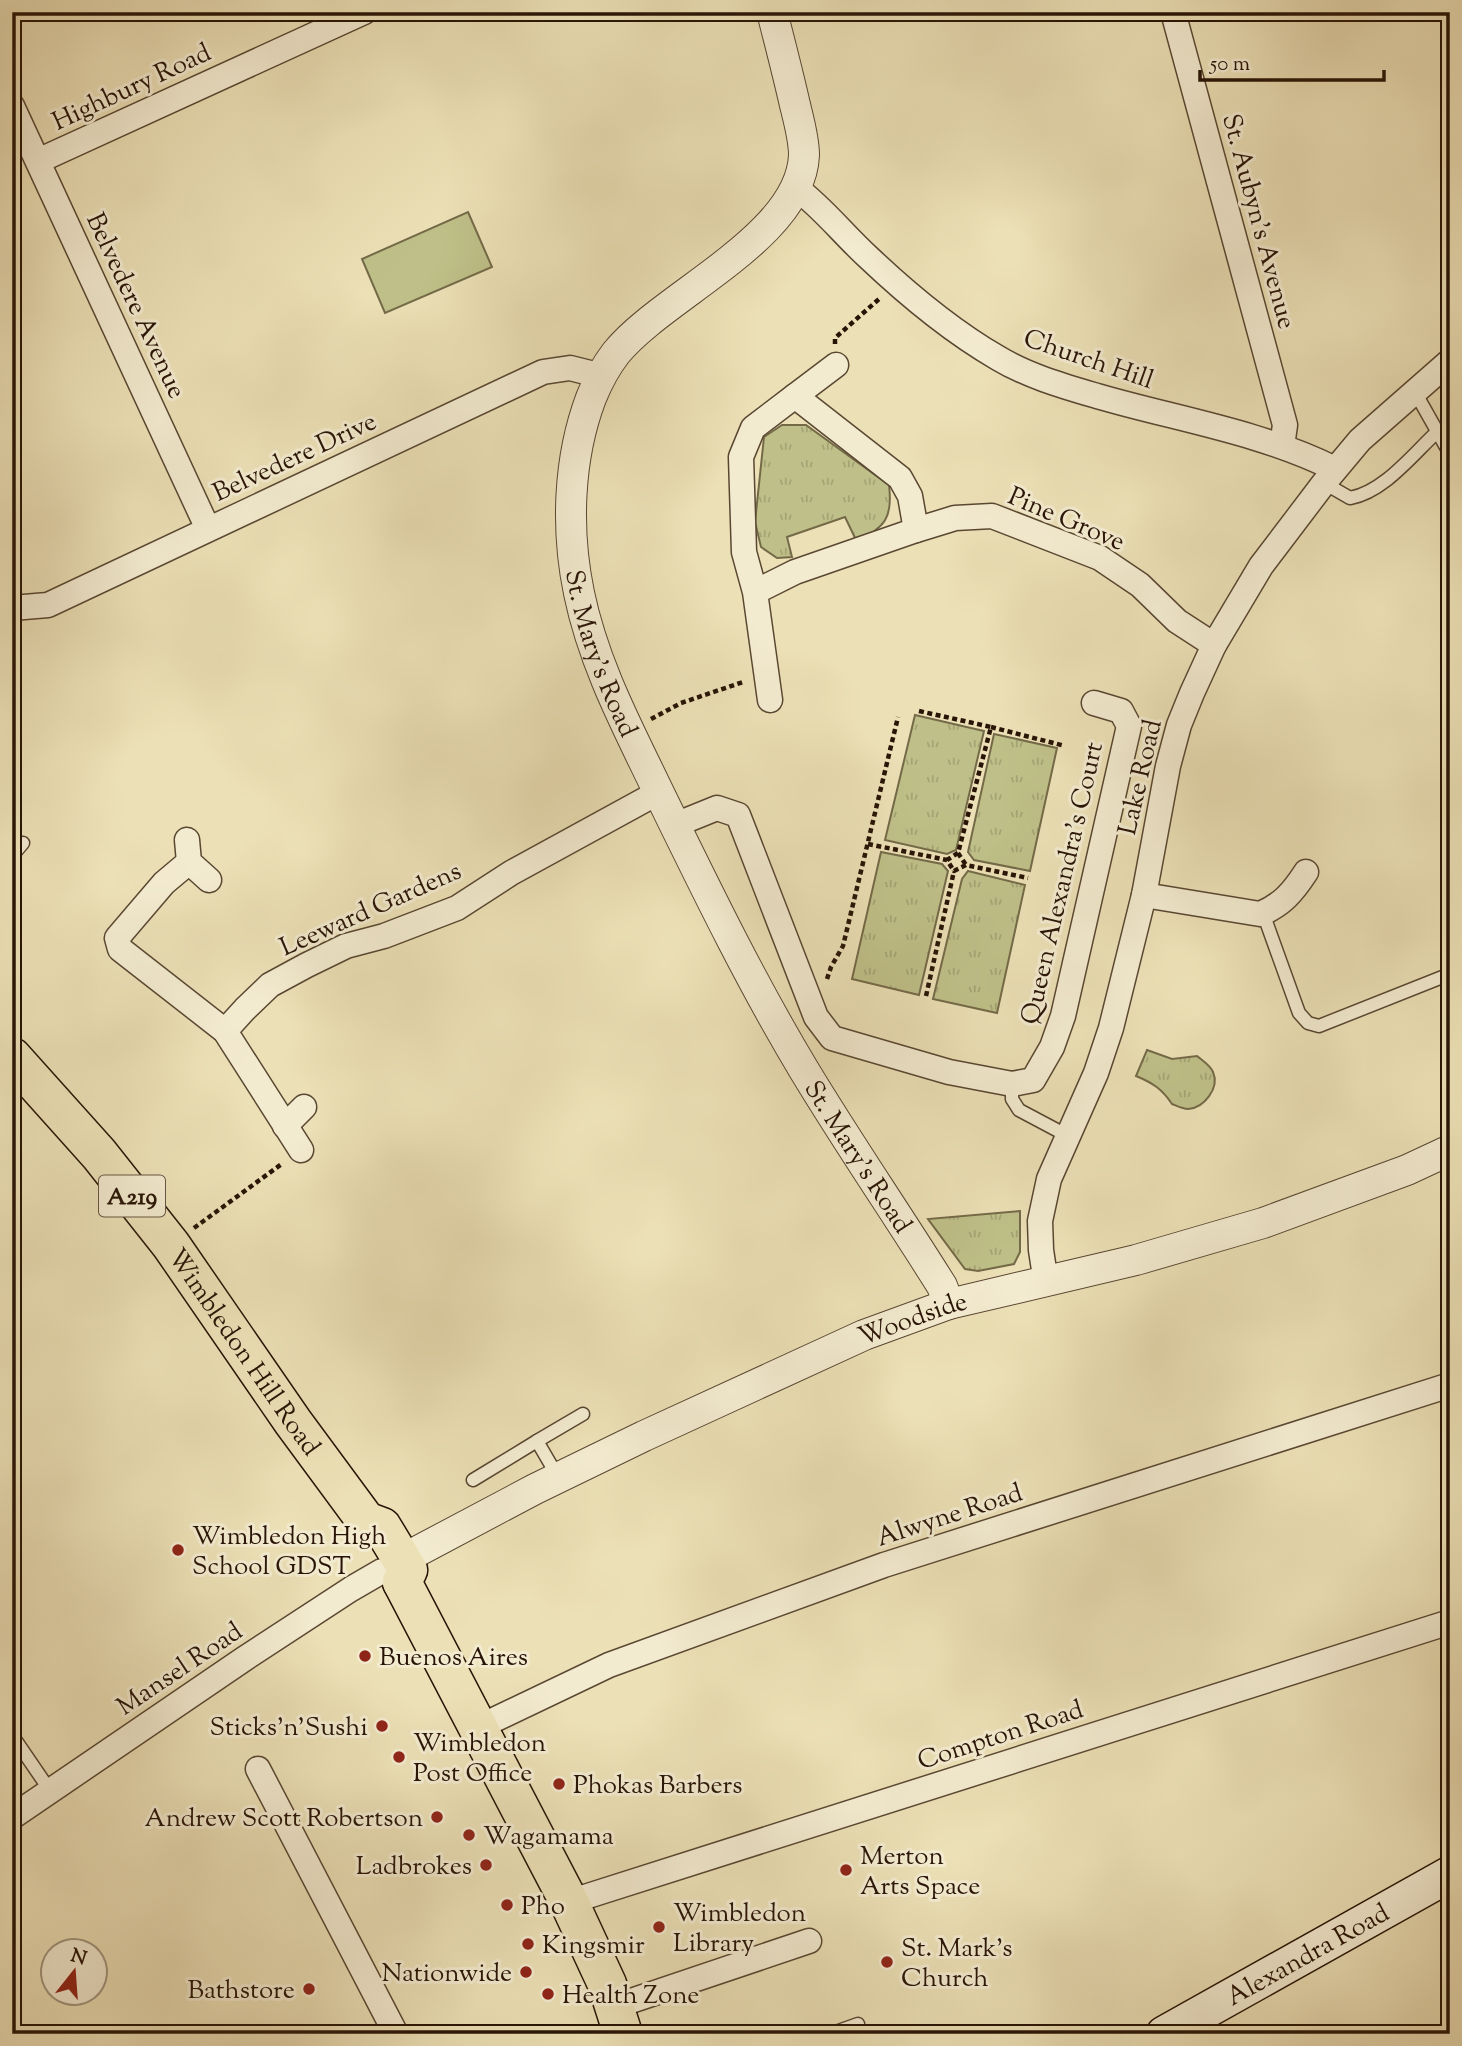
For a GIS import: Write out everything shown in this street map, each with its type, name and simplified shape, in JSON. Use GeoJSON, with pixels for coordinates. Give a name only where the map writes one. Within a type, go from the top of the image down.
{"type":"FeatureCollection","features":[{"type":"Feature","properties":{"kind":"main road","name":"Wimbledon Hill Road"},"geometry":{"type":"LineString","coordinates":[[12,1057],[99,1154],[171,1245],[285,1411],[366,1521],[363,1537],[396,1571],[569,1902],[619,2020]]}},
{"type":"Feature","properties":{"kind":"main road","name":"Alexandra Road"},"geometry":{"type":"LineString","coordinates":[[1164,2034],[1450,1874]]}},
{"type":"Feature","properties":{"kind":"street","name":"Highbury Road"},"geometry":{"type":"LineString","coordinates":[[38,162],[364,12]]}},
{"type":"Feature","properties":{"kind":"street","name":"St. Mary's Road"},"geometry":{"type":"LineString","coordinates":[[772,12],[802,134],[804,156],[795,187],[776,217],[757,236],[629,339],[614,355],[602,376],[586,413],[577,453],[571,513],[578,592],[589,636],[608,686],[711,898],[802,1067],[942,1286],[949,1304]]}},
{"type":"Feature","properties":{"kind":"street","name":"St. Aubyn's Avenue"},"geometry":{"type":"LineString","coordinates":[[1173,12],[1284,425],[1282,446]]}},
{"type":"Feature","properties":{"kind":"street","name":"Belvedere Avenue"},"geometry":{"type":"LineString","coordinates":[[12,106],[208,528]]}},
{"type":"Feature","properties":{"kind":"street","name":"Church Hill"},"geometry":{"type":"LineString","coordinates":[[795,187],[812,199],[850,240],[900,285],[988,351],[1035,376],[1136,407],[1282,446],[1330,476]]}},
{"type":"Feature","properties":{"kind":"street"},"geometry":{"type":"LineString","coordinates":[[770,700],[755,592],[744,552],[741,457],[753,428],[836,365]]}},
{"type":"Feature","properties":{"kind":"street","name":"Belvedere Drive"},"geometry":{"type":"LineString","coordinates":[[12,608],[48,605],[543,372],[570,368],[602,376]]}},
{"type":"Feature","properties":{"kind":"street","name":"Lake Road"},"geometry":{"type":"LineString","coordinates":[[1046,1283],[1040,1221],[1049,1179],[1096,1073],[1111,1028],[1144,895],[1168,766],[1180,725],[1214,645],[1261,566],[1360,440],[1415,392],[1446,371]]}},
{"type":"Feature","properties":{"kind":"street"},"geometry":{"type":"LineString","coordinates":[[794,396],[900,478],[910,496],[916,530]]}},
{"type":"Feature","properties":{"kind":"street","name":"Pine Grove"},"geometry":{"type":"LineString","coordinates":[[755,592],[795,572],[916,530],[955,518],[992,516],[1100,558],[1140,585],[1177,621],[1214,645]]}},
{"type":"Feature","properties":{"kind":"street","name":"Queen Alexandra's Court"},"geometry":{"type":"LineString","coordinates":[[1012,1084],[1033,1080],[1052,1047],[1063,1016],[1122,764],[1129,726],[1121,711],[1094,703]]}},
{"type":"Feature","properties":{"kind":"street","name":"Leeward Gardens"},"geometry":{"type":"LineString","coordinates":[[225,1031],[270,985],[306,965],[346,946],[384,936],[457,908],[511,873],[659,792]]}},
{"type":"Feature","properties":{"kind":"street"},"geometry":{"type":"LineString","coordinates":[[675,825],[718,808],[738,815],[816,1017],[832,1038],[949,1072],[1012,1084]]}},
{"type":"Feature","properties":{"kind":"street"},"geometry":{"type":"LineString","coordinates":[[209,880],[188,851],[117,938],[120,949],[225,1031],[301,1150]]}},
{"type":"Feature","properties":{"kind":"street"},"geometry":{"type":"LineString","coordinates":[[1144,895],[1263,913],[1277,906],[1293,892],[1306,872]]}},
{"type":"Feature","properties":{"kind":"street"},"geometry":{"type":"LineString","coordinates":[[285,1126],[304,1107]]}},
{"type":"Feature","properties":{"kind":"street","name":"Woodside"},"geometry":{"type":"LineString","coordinates":[[396,1571],[558,1478],[864,1335],[949,1304],[1136,1260],[1263,1223],[1407,1170],[1450,1150]]}},
{"type":"Feature","properties":{"kind":"street","name":"Alwyne Road"},"geometry":{"type":"LineString","coordinates":[[477,1728],[609,1665],[884,1565],[1450,1385]]}},
{"type":"Feature","properties":{"kind":"street","name":"Mansel Road"},"geometry":{"type":"LineString","coordinates":[[12,1817],[351,1589],[396,1571]]}},
{"type":"Feature","properties":{"kind":"street","name":"Compton Road"},"geometry":{"type":"LineString","coordinates":[[569,1902],[1450,1622]]}},
{"type":"Feature","properties":{"kind":"street"},"geometry":{"type":"LineString","coordinates":[[258,1769],[396,2034]]}},
{"type":"Feature","properties":{"kind":"street"},"geometry":{"type":"LineString","coordinates":[[619,2020],[809,1941]]}},
{"type":"Feature","properties":{"kind":"lane"},"geometry":{"type":"LineString","coordinates":[[1415,392],[1450,454]]}},
{"type":"Feature","properties":{"kind":"lane"},"geometry":{"type":"LineString","coordinates":[[1330,476],[1350,498],[1362,496],[1388,478],[1437,432]]}},
{"type":"Feature","properties":{"kind":"lane"},"geometry":{"type":"LineString","coordinates":[[12,856],[23,843]]}},
{"type":"Feature","properties":{"kind":"lane"},"geometry":{"type":"LineString","coordinates":[[1263,913],[1299,1013],[1308,1023],[1320,1026],[1450,974]]}},
{"type":"Feature","properties":{"kind":"lane"},"geometry":{"type":"LineString","coordinates":[[1012,1084],[1012,1099],[1019,1110],[1068,1136]]}},
{"type":"Feature","properties":{"kind":"lane"},"geometry":{"type":"LineString","coordinates":[[473,1479],[583,1414]]}},
{"type":"Feature","properties":{"kind":"lane"},"geometry":{"type":"LineString","coordinates":[[537,1441],[558,1478]]}},
{"type":"Feature","properties":{"kind":"lane"},"geometry":{"type":"LineString","coordinates":[[12,1735],[51,1791]]}},
{"type":"Feature","properties":{"kind":"lane"},"geometry":{"type":"LineString","coordinates":[[830,2034],[858,2024]]}},
{"type":"Feature","properties":{"kind":"path"},"geometry":{"type":"LineString","coordinates":[[836,365],[835,338],[878,300],[900,285]]}},
{"type":"Feature","properties":{"kind":"path"},"geometry":{"type":"LineString","coordinates":[[628,730],[681,704],[766,674]]}},
{"type":"Feature","properties":{"kind":"path"},"geometry":{"type":"LineString","coordinates":[[919,711],[1065,746]]}},
{"type":"Feature","properties":{"kind":"path"},"geometry":{"type":"LineString","coordinates":[[816,1017],[831,967],[843,946],[898,717]]}},
{"type":"Feature","properties":{"kind":"path"},"geometry":{"type":"LineString","coordinates":[[868,844],[947,860],[958,853],[991,727]]}},
{"type":"Feature","properties":{"kind":"path"},"geometry":{"type":"LineString","coordinates":[[958,853],[966,865]]}},
{"type":"Feature","properties":{"kind":"path"},"geometry":{"type":"LineString","coordinates":[[926,996],[954,871],[947,860]]}},
{"type":"Feature","properties":{"kind":"path"},"geometry":{"type":"LineString","coordinates":[[954,871],[966,865],[1028,878]]}},
{"type":"Feature","properties":{"kind":"path"},"geometry":{"type":"LineString","coordinates":[[171,1245],[301,1150]]}},
{"type":"Feature","properties":{"kind":"green space"},"geometry":{"type":"Polygon","coordinates":[[[468,212],[492,267],[385,313],[362,259],[468,212]]]}},
{"type":"Feature","properties":{"kind":"green space"},"geometry":{"type":"Polygon","coordinates":[[[782,425],[806,425],[889,485],[890,506],[880,526],[857,542],[845,517],[787,537],[792,557],[777,558],[761,547],[755,522],[764,437],[782,425]]]}},
{"type":"Feature","properties":{"kind":"green space"},"geometry":{"type":"Polygon","coordinates":[[[915,715],[984,731],[956,850],[947,854],[885,840],[915,715]]]}},
{"type":"Feature","properties":{"kind":"green space"},"geometry":{"type":"Polygon","coordinates":[[[994,734],[1057,748],[1030,871],[974,860],[968,852],[994,734]]]}},
{"type":"Feature","properties":{"kind":"green space"},"geometry":{"type":"Polygon","coordinates":[[[881,852],[942,864],[948,871],[919,995],[852,979],[881,852]]]}},
{"type":"Feature","properties":{"kind":"green space"},"geometry":{"type":"Polygon","coordinates":[[[968,871],[1025,885],[997,1013],[933,999],[962,879],[968,871]]]}},
{"type":"Feature","properties":{"kind":"green space"},"geometry":{"type":"Polygon","coordinates":[[[1147,1050],[1172,1059],[1197,1056],[1208,1065],[1215,1078],[1205,1101],[1194,1108],[1186,1109],[1172,1104],[1157,1087],[1136,1076],[1147,1050]]]}},
{"type":"Feature","properties":{"kind":"green space"},"geometry":{"type":"Polygon","coordinates":[[[1020,1211],[1020,1252],[1014,1264],[978,1271],[965,1269],[928,1219],[1020,1211]]]}},
{"type":"Feature","properties":{"kind":"place","name":"Wimbledon High School GDST"},"geometry":{"type":"Point","coordinates":[178,1550]}},
{"type":"Feature","properties":{"kind":"place","name":"Buenos Aires"},"geometry":{"type":"Point","coordinates":[365,1656]}},
{"type":"Feature","properties":{"kind":"place","name":"Sticks'n'Sushi"},"geometry":{"type":"Point","coordinates":[382,1726]}},
{"type":"Feature","properties":{"kind":"place","name":"Wimbledon Post Office"},"geometry":{"type":"Point","coordinates":[399,1757]}},
{"type":"Feature","properties":{"kind":"place","name":"Phokas Barbers"},"geometry":{"type":"Point","coordinates":[559,1784]}},
{"type":"Feature","properties":{"kind":"place","name":"Andrew Scott Robertson"},"geometry":{"type":"Point","coordinates":[437,1817]}},
{"type":"Feature","properties":{"kind":"place","name":"Wagamama"},"geometry":{"type":"Point","coordinates":[469,1835]}},
{"type":"Feature","properties":{"kind":"place","name":"Ladbrokes"},"geometry":{"type":"Point","coordinates":[486,1865]}},
{"type":"Feature","properties":{"kind":"place","name":"Merton Arts Space"},"geometry":{"type":"Point","coordinates":[846,1870]}},
{"type":"Feature","properties":{"kind":"place","name":"Pho"},"geometry":{"type":"Point","coordinates":[507,1905]}},
{"type":"Feature","properties":{"kind":"place","name":"Wimbledon Library"},"geometry":{"type":"Point","coordinates":[659,1927]}},
{"type":"Feature","properties":{"kind":"place","name":"Kingsmir"},"geometry":{"type":"Point","coordinates":[528,1944]}},
{"type":"Feature","properties":{"kind":"place","name":"St. Mark's Church"},"geometry":{"type":"Point","coordinates":[887,1962]}},
{"type":"Feature","properties":{"kind":"place","name":"Nationwide"},"geometry":{"type":"Point","coordinates":[526,1972]}},
{"type":"Feature","properties":{"kind":"place","name":"Bathstore"},"geometry":{"type":"Point","coordinates":[309,1989]}},
{"type":"Feature","properties":{"kind":"place","name":"Health Zone"},"geometry":{"type":"Point","coordinates":[548,1994]}}]}
